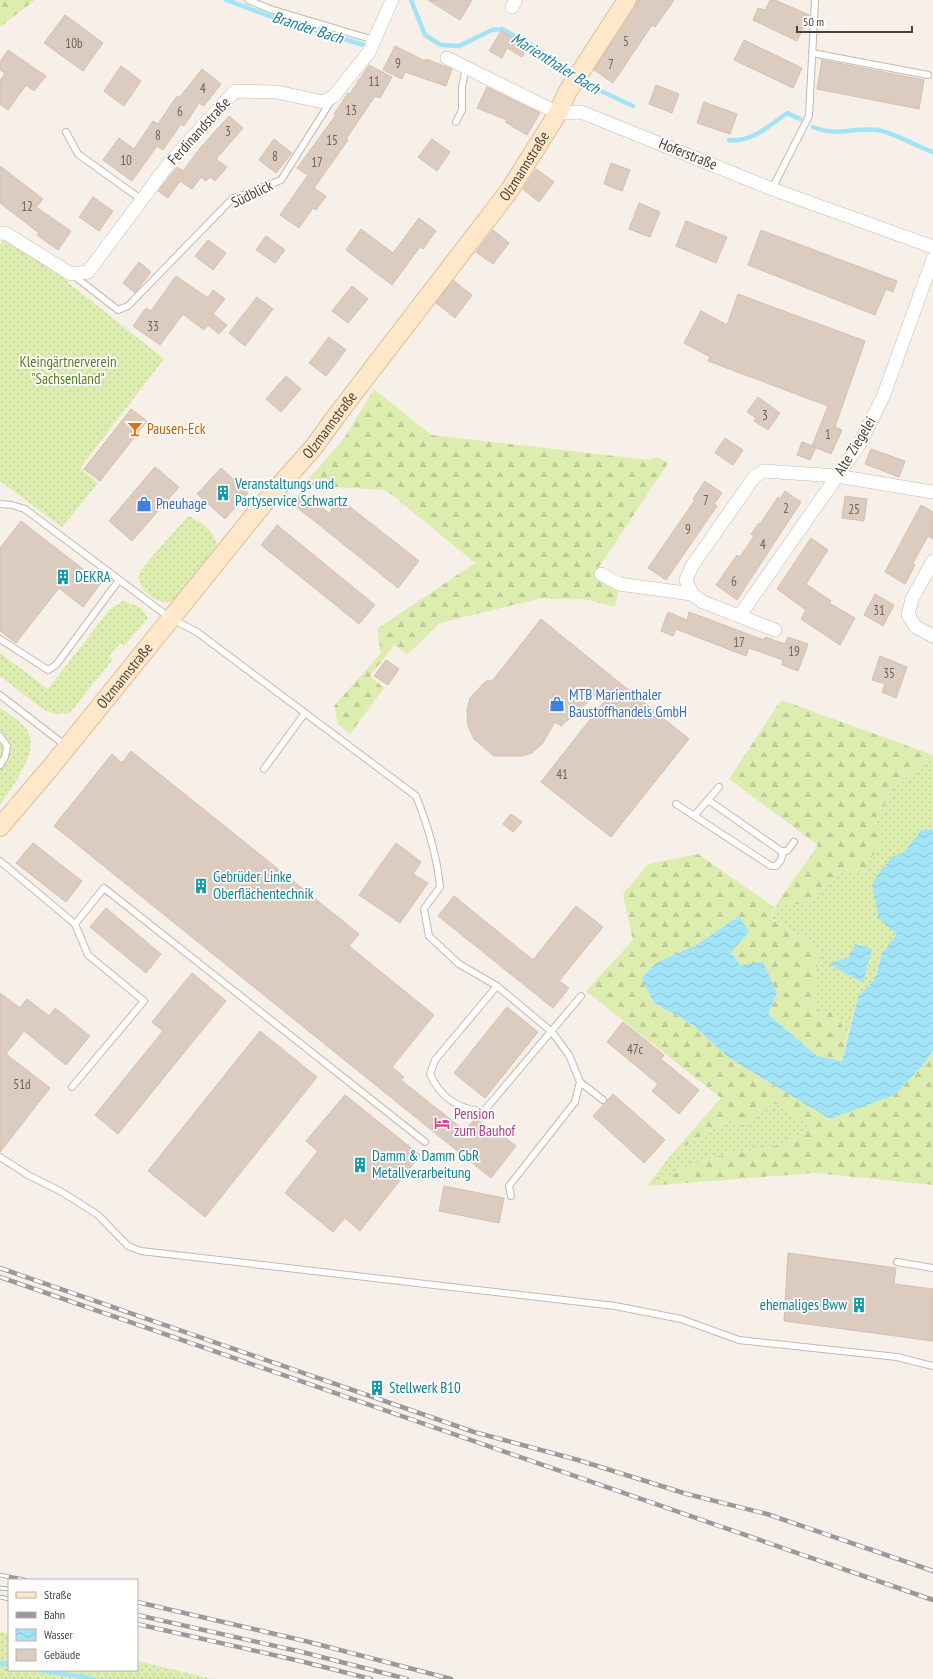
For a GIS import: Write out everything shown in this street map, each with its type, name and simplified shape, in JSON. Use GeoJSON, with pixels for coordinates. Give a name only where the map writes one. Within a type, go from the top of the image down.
{"type":"FeatureCollection","features":[{"type":"Feature","properties":{"kind":"main road","name":"Olzmannstraße"},"geometry":{"type":"LineString","coordinates":[[0,828],[265,502],[323,436],[344,406],[509,191],[558,112],[568,91],[627,0]]}},
{"type":"Feature","properties":{"kind":"street"},"geometry":{"type":"LineString","coordinates":[[334,96],[369,52],[392,0]]}},
{"type":"Feature","properties":{"kind":"street","name":"Hoferstraße"},"geometry":{"type":"LineString","coordinates":[[447,58],[558,112],[581,112],[772,189],[933,247]]}},
{"type":"Feature","properties":{"kind":"street","name":"Ferdinandstraße"},"geometry":{"type":"LineString","coordinates":[[71,274],[88,272],[170,162],[235,91],[277,92],[323,102],[334,96]]}},
{"type":"Feature","properties":{"kind":"street"},"geometry":{"type":"LineString","coordinates":[[0,233],[7,234],[71,274]]}},
{"type":"Feature","properties":{"kind":"street","name":"Alte Ziegelei"},"geometry":{"type":"LineString","coordinates":[[740,615],[859,445],[883,397],[933,259]]}},
{"type":"Feature","properties":{"kind":"street"},"geometry":{"type":"LineString","coordinates":[[692,594],[686,580],[692,566],[755,476],[764,471],[837,476],[933,492]]}},
{"type":"Feature","properties":{"kind":"street"},"geometry":{"type":"LineString","coordinates":[[933,560],[912,599],[908,615],[916,627],[933,636]]}},
{"type":"Feature","properties":{"kind":"street"},"geometry":{"type":"LineString","coordinates":[[601,574],[619,584],[692,594],[704,602],[775,630]]}},
{"type":"Feature","properties":{"kind":"lane"},"geometry":{"type":"LineString","coordinates":[[248,0],[270,9],[374,40]]}},
{"type":"Feature","properties":{"kind":"lane"},"geometry":{"type":"LineString","coordinates":[[772,189],[803,129],[808,116],[815,0]]}},
{"type":"Feature","properties":{"kind":"lane"},"geometry":{"type":"LineString","coordinates":[[812,53],[928,75]]}},
{"type":"Feature","properties":{"kind":"lane"},"geometry":{"type":"LineString","coordinates":[[456,122],[462,110],[462,87],[466,67]]}},
{"type":"Feature","properties":{"kind":"lane","name":"Südblick"},"geometry":{"type":"LineString","coordinates":[[71,274],[118,310],[128,306],[232,200],[281,180],[334,96]]}},
{"type":"Feature","properties":{"kind":"lane"},"geometry":{"type":"LineString","coordinates":[[66,132],[78,154],[142,200]]}},
{"type":"Feature","properties":{"kind":"lane"},"geometry":{"type":"LineString","coordinates":[[0,504],[12,505],[25,509],[170,618],[197,632],[416,796],[426,821],[438,866],[440,886],[424,909],[429,936],[459,964],[497,986],[552,1032],[569,1054],[580,1082],[603,1100]]}},
{"type":"Feature","properties":{"kind":"lane"},"geometry":{"type":"LineString","coordinates":[[0,639],[48,670],[56,665],[119,580]]}},
{"type":"Feature","properties":{"kind":"lane"},"geometry":{"type":"LineString","coordinates":[[0,695],[67,747]]}},
{"type":"Feature","properties":{"kind":"lane"},"geometry":{"type":"LineString","coordinates":[[264,769],[305,714]]}},
{"type":"Feature","properties":{"kind":"lane"},"geometry":{"type":"LineString","coordinates":[[0,736],[7,746],[5,757],[0,765]]}},
{"type":"Feature","properties":{"kind":"lane"},"geometry":{"type":"LineString","coordinates":[[694,816],[719,787]]}},
{"type":"Feature","properties":{"kind":"lane"},"geometry":{"type":"LineString","coordinates":[[708,800],[784,852]]}},
{"type":"Feature","properties":{"kind":"lane"},"geometry":{"type":"LineString","coordinates":[[676,804],[771,866],[776,866],[782,860],[784,852],[787,851],[794,842]]}},
{"type":"Feature","properties":{"kind":"lane"},"geometry":{"type":"LineString","coordinates":[[0,861],[74,924],[88,955],[144,1001],[72,1087]]}},
{"type":"Feature","properties":{"kind":"lane"},"geometry":{"type":"LineString","coordinates":[[74,924],[104,888],[425,1142]]}},
{"type":"Feature","properties":{"kind":"lane"},"geometry":{"type":"LineString","coordinates":[[497,986],[435,1060],[430,1074],[436,1086],[450,1100],[462,1108],[484,1111],[581,996]]}},
{"type":"Feature","properties":{"kind":"lane"},"geometry":{"type":"LineString","coordinates":[[511,1196],[509,1186],[575,1102],[580,1082]]}},
{"type":"Feature","properties":{"kind":"lane"},"geometry":{"type":"LineString","coordinates":[[0,1157],[28,1175],[62,1192],[98,1215],[128,1246],[141,1251],[615,1306],[681,1319],[739,1340],[897,1357],[933,1366]]}},
{"type":"Feature","properties":{"kind":"lane"},"geometry":{"type":"LineString","coordinates":[[897,1262],[933,1268]]}},
{"type":"Feature","properties":{"kind":"green space"},"geometry":{"type":"Polygon","coordinates":[[[0,0],[35,0],[0,27],[0,0]]]}},
{"type":"Feature","properties":{"kind":"green space","name":"Kleingärtnerverein \"Sachsenland\""},"geometry":{"type":"Polygon","coordinates":[[[6,238],[45,264],[164,359],[80,468],[98,483],[62,527],[0,481],[0,245],[6,238]]]}},
{"type":"Feature","properties":{"kind":"green space"},"geometry":{"type":"Polygon","coordinates":[[[374,389],[431,435],[649,460],[658,457],[668,463],[593,576],[618,591],[615,607],[584,599],[538,599],[440,623],[407,655],[394,645],[370,676],[384,688],[350,734],[338,724],[334,706],[381,653],[377,629],[475,563],[386,490],[303,485],[343,440],[374,389]]]}},
{"type":"Feature","properties":{"kind":"green space"},"geometry":{"type":"Polygon","coordinates":[[[188,516],[198,521],[210,531],[217,545],[176,598],[167,603],[162,602],[148,594],[139,581],[138,576],[143,567],[188,516]]]}},
{"type":"Feature","properties":{"kind":"green space"},"geometry":{"type":"Polygon","coordinates":[[[123,601],[140,607],[148,618],[124,646],[120,643],[109,656],[113,659],[70,713],[56,714],[44,710],[0,676],[0,653],[48,689],[110,609],[123,601]]]}},
{"type":"Feature","properties":{"kind":"green space"},"geometry":{"type":"Polygon","coordinates":[[[781,700],[933,755],[933,758],[893,788],[874,826],[884,836],[863,872],[839,872],[803,905],[778,902],[818,845],[729,779],[781,700]]]}},
{"type":"Feature","properties":{"kind":"green space"},"geometry":{"type":"Polygon","coordinates":[[[0,708],[17,719],[25,727],[30,736],[30,746],[24,768],[0,805],[0,708]]]}},
{"type":"Feature","properties":{"kind":"green space"},"geometry":{"type":"Polygon","coordinates":[[[933,758],[933,830],[921,830],[904,852],[892,857],[879,919],[898,934],[882,953],[875,979],[858,997],[847,1036],[835,1011],[813,1013],[819,947],[771,918],[778,902],[803,905],[839,872],[874,826],[893,788],[933,758]],[[849,957],[830,964],[863,983],[849,957]]]}},
{"type":"Feature","properties":{"kind":"green space"},"geometry":{"type":"Polygon","coordinates":[[[698,854],[774,907],[771,919],[819,947],[813,1013],[835,1011],[847,1036],[842,1061],[817,1056],[768,1014],[731,951],[739,916],[696,945],[656,963],[641,977],[654,1003],[690,1023],[729,1058],[830,1119],[925,1063],[933,1050],[933,1185],[815,1173],[647,1186],[709,1158],[784,1144],[811,1127],[774,1103],[746,1124],[726,1121],[671,1155],[721,1098],[586,991],[633,940],[623,894],[648,864],[698,854]]]}},
{"type":"Feature","properties":{"kind":"green space"},"geometry":{"type":"Polygon","coordinates":[[[774,1103],[811,1127],[784,1144],[709,1158],[647,1186],[671,1155],[727,1121],[746,1124],[774,1103]]]}},
{"type":"Feature","properties":{"kind":"green space"},"geometry":{"type":"Polygon","coordinates":[[[0,1632],[8,1634],[8,1671],[138,1671],[138,1661],[212,1679],[0,1679],[0,1632]]]}},
{"type":"Feature","properties":{"kind":"water"},"geometry":{"type":"Polygon","coordinates":[[[921,830],[933,830],[933,1050],[925,1063],[894,1095],[830,1119],[729,1058],[690,1023],[654,1003],[641,978],[656,963],[696,945],[739,916],[749,932],[731,952],[740,965],[763,962],[777,993],[768,1014],[817,1056],[842,1061],[858,997],[875,979],[882,953],[897,934],[879,919],[872,886],[877,875],[892,857],[904,852],[921,830]]]}},
{"type":"Feature","properties":{"kind":"water"},"geometry":{"type":"Polygon","coordinates":[[[855,944],[872,949],[863,983],[829,964],[849,957],[855,944]]]}},
{"type":"Feature","properties":{"kind":"building"},"geometry":{"type":"Polygon","coordinates":[[[428,0],[472,0],[460,20],[428,0]]]}},
{"type":"Feature","properties":{"kind":"building"},"geometry":{"type":"Polygon","coordinates":[[[638,0],[674,0],[655,27],[652,25],[613,83],[594,70],[638,0]]]}},
{"type":"Feature","properties":{"kind":"building"},"geometry":{"type":"Polygon","coordinates":[[[770,0],[775,0],[809,15],[797,41],[753,20],[758,8],[765,10],[770,0]]]}},
{"type":"Feature","properties":{"kind":"building"},"geometry":{"type":"Polygon","coordinates":[[[65,15],[103,43],[83,71],[44,43],[65,15]]]}},
{"type":"Feature","properties":{"kind":"building"},"geometry":{"type":"Polygon","coordinates":[[[501,31],[528,46],[522,57],[507,48],[502,58],[489,51],[501,31]]]}},
{"type":"Feature","properties":{"kind":"building"},"geometry":{"type":"Polygon","coordinates":[[[744,40],[802,68],[793,88],[734,60],[744,40]]]}},
{"type":"Feature","properties":{"kind":"building"},"geometry":{"type":"Polygon","coordinates":[[[395,46],[425,61],[426,59],[452,69],[446,86],[405,72],[402,79],[383,70],[395,46]]]}},
{"type":"Feature","properties":{"kind":"building"},"geometry":{"type":"Polygon","coordinates":[[[8,50],[46,76],[34,91],[26,85],[8,110],[0,104],[0,81],[5,73],[0,70],[0,62],[8,50]]]}},
{"type":"Feature","properties":{"kind":"building"},"geometry":{"type":"Polygon","coordinates":[[[822,60],[924,80],[919,109],[817,89],[822,60]]]}},
{"type":"Feature","properties":{"kind":"building"},"geometry":{"type":"Polygon","coordinates":[[[369,65],[392,77],[380,98],[375,96],[346,139],[348,140],[314,188],[326,196],[316,210],[313,208],[299,228],[280,215],[308,175],[297,168],[336,115],[334,114],[348,93],[350,94],[369,65]]]}},
{"type":"Feature","properties":{"kind":"building"},"geometry":{"type":"Polygon","coordinates":[[[121,66],[141,81],[124,106],[104,91],[121,66]]]}},
{"type":"Feature","properties":{"kind":"building"},"geometry":{"type":"Polygon","coordinates":[[[202,69],[221,84],[204,106],[199,103],[184,126],[181,124],[163,150],[157,146],[132,181],[103,160],[119,138],[134,149],[153,121],[158,124],[177,96],[179,98],[202,69]]]}},
{"type":"Feature","properties":{"kind":"building"},"geometry":{"type":"Polygon","coordinates":[[[656,85],[679,94],[672,113],[649,104],[656,85]]]}},
{"type":"Feature","properties":{"kind":"building"},"geometry":{"type":"Polygon","coordinates":[[[487,87],[540,113],[527,135],[505,122],[507,120],[477,108],[487,87]]]}},
{"type":"Feature","properties":{"kind":"building"},"geometry":{"type":"Polygon","coordinates":[[[704,102],[737,114],[730,134],[697,123],[704,102]]]}},
{"type":"Feature","properties":{"kind":"building"},"geometry":{"type":"Polygon","coordinates":[[[229,116],[243,128],[216,159],[227,167],[215,181],[210,177],[206,181],[201,177],[192,189],[180,181],[168,198],[158,191],[177,167],[183,171],[201,147],[229,116]]]}},
{"type":"Feature","properties":{"kind":"building"},"geometry":{"type":"Polygon","coordinates":[[[274,139],[292,153],[276,173],[259,160],[274,139]]]}},
{"type":"Feature","properties":{"kind":"building"},"geometry":{"type":"Polygon","coordinates":[[[432,139],[450,152],[437,171],[418,157],[432,139]]]}},
{"type":"Feature","properties":{"kind":"building"},"geometry":{"type":"Polygon","coordinates":[[[611,163],[630,170],[622,191],[604,184],[611,163]]]}},
{"type":"Feature","properties":{"kind":"building"},"geometry":{"type":"Polygon","coordinates":[[[0,166],[43,199],[36,207],[71,231],[58,250],[37,235],[39,233],[0,203],[0,166]]]}},
{"type":"Feature","properties":{"kind":"building"},"geometry":{"type":"Polygon","coordinates":[[[536,169],[554,182],[539,202],[523,189],[536,169]]]}},
{"type":"Feature","properties":{"kind":"building"},"geometry":{"type":"Polygon","coordinates":[[[93,197],[113,211],[99,231],[79,217],[93,197]]]}},
{"type":"Feature","properties":{"kind":"building"},"geometry":{"type":"Polygon","coordinates":[[[639,203],[660,212],[650,237],[629,229],[639,203]]]}},
{"type":"Feature","properties":{"kind":"building"},"geometry":{"type":"Polygon","coordinates":[[[419,218],[436,231],[423,249],[420,247],[392,285],[346,250],[361,229],[393,253],[419,218]]]}},
{"type":"Feature","properties":{"kind":"building"},"geometry":{"type":"Polygon","coordinates":[[[686,221],[727,237],[716,263],[676,246],[686,221]]]}},
{"type":"Feature","properties":{"kind":"building"},"geometry":{"type":"Polygon","coordinates":[[[493,230],[509,243],[493,264],[476,252],[493,230]]]}},
{"type":"Feature","properties":{"kind":"building"},"geometry":{"type":"Polygon","coordinates":[[[761,230],[897,281],[893,292],[886,289],[875,315],[748,265],[761,230]]]}},
{"type":"Feature","properties":{"kind":"building"},"geometry":{"type":"Polygon","coordinates":[[[266,236],[285,250],[275,263],[256,250],[266,236]]]}},
{"type":"Feature","properties":{"kind":"building"},"geometry":{"type":"Polygon","coordinates":[[[208,240],[226,253],[213,270],[195,256],[208,240]]]}},
{"type":"Feature","properties":{"kind":"building"},"geometry":{"type":"Polygon","coordinates":[[[139,262],[151,272],[135,293],[123,283],[139,262]]]}},
{"type":"Feature","properties":{"kind":"building"},"geometry":{"type":"Polygon","coordinates":[[[176,276],[208,298],[213,290],[225,299],[213,314],[227,325],[219,334],[208,325],[204,330],[183,314],[160,345],[133,326],[146,308],[151,311],[176,276]]]}},
{"type":"Feature","properties":{"kind":"building"},"geometry":{"type":"Polygon","coordinates":[[[453,280],[472,295],[455,318],[436,303],[453,280]]]}},
{"type":"Feature","properties":{"kind":"building"},"geometry":{"type":"Polygon","coordinates":[[[352,286],[368,299],[348,323],[332,311],[352,286]]]}},
{"type":"Feature","properties":{"kind":"building"},"geometry":{"type":"Polygon","coordinates":[[[738,294],[865,341],[835,427],[842,430],[831,454],[812,446],[828,406],[708,361],[710,357],[684,343],[701,311],[727,325],[738,294]]]}},
{"type":"Feature","properties":{"kind":"building"},"geometry":{"type":"Polygon","coordinates":[[[257,297],[273,309],[245,346],[229,333],[257,297]]]}},
{"type":"Feature","properties":{"kind":"building"},"geometry":{"type":"Polygon","coordinates":[[[329,337],[346,350],[326,376],[309,363],[329,337]]]}},
{"type":"Feature","properties":{"kind":"building"},"geometry":{"type":"Polygon","coordinates":[[[286,376],[301,389],[281,412],[266,399],[286,376]]]}},
{"type":"Feature","properties":{"kind":"building"},"geometry":{"type":"Polygon","coordinates":[[[758,397],[780,413],[768,430],[754,421],[756,418],[747,412],[758,397]]]}},
{"type":"Feature","properties":{"kind":"building"},"geometry":{"type":"Polygon","coordinates":[[[131,409],[147,421],[100,481],[84,469],[131,409]]]}},
{"type":"Feature","properties":{"kind":"building"},"geometry":{"type":"Polygon","coordinates":[[[725,438],[743,450],[733,465],[715,453],[725,438]]]}},
{"type":"Feature","properties":{"kind":"building"},"geometry":{"type":"Polygon","coordinates":[[[802,442],[816,447],[810,460],[797,455],[802,442]]]}},
{"type":"Feature","properties":{"kind":"building"},"geometry":{"type":"Polygon","coordinates":[[[871,449],[905,461],[899,477],[865,464],[871,449]]]}},
{"type":"Feature","properties":{"kind":"building","name":"Pneuhage"},"geometry":{"type":"Polygon","coordinates":[[[155,467],[179,487],[132,541],[109,521],[155,467]]]}},
{"type":"Feature","properties":{"kind":"building","name":"Veranstaltungs und Partyservice Schwartz"},"geometry":{"type":"Polygon","coordinates":[[[221,468],[248,493],[225,519],[197,494],[221,468]]]}},
{"type":"Feature","properties":{"kind":"building"},"geometry":{"type":"Polygon","coordinates":[[[705,481],[722,493],[714,504],[717,506],[666,580],[648,568],[695,500],[693,499],[705,481]]]}},
{"type":"Feature","properties":{"kind":"building"},"geometry":{"type":"Polygon","coordinates":[[[785,491],[801,502],[737,600],[716,585],[737,555],[740,557],[754,536],[751,534],[759,523],[760,524],[778,497],[780,499],[785,491]]]}},
{"type":"Feature","properties":{"kind":"building"},"geometry":{"type":"Polygon","coordinates":[[[303,492],[329,513],[340,499],[419,561],[398,588],[293,504],[303,492]]]}},
{"type":"Feature","properties":{"kind":"building"},"geometry":{"type":"Polygon","coordinates":[[[845,496],[867,499],[864,521],[842,518],[845,496]]]}},
{"type":"Feature","properties":{"kind":"building"},"geometry":{"type":"Polygon","coordinates":[[[921,505],[933,512],[933,539],[928,536],[913,563],[915,565],[905,584],[885,572],[921,505]]]}},
{"type":"Feature","properties":{"kind":"building","name":"DEKRA"},"geometry":{"type":"Polygon","coordinates":[[[21,521],[101,583],[83,607],[59,588],[16,643],[0,631],[0,548],[21,521]]]}},
{"type":"Feature","properties":{"kind":"building"},"geometry":{"type":"Polygon","coordinates":[[[277,525],[375,605],[359,624],[261,545],[277,525]]]}},
{"type":"Feature","properties":{"kind":"building"},"geometry":{"type":"Polygon","coordinates":[[[811,538],[828,550],[806,584],[831,601],[829,603],[855,618],[840,645],[801,619],[806,610],[777,589],[811,538]]]}},
{"type":"Feature","properties":{"kind":"building"},"geometry":{"type":"Polygon","coordinates":[[[875,594],[894,605],[883,626],[864,615],[875,594]]]}},
{"type":"Feature","properties":{"kind":"building"},"geometry":{"type":"Polygon","coordinates":[[[668,612],[687,620],[689,612],[764,640],[765,637],[785,644],[788,637],[808,644],[798,671],[782,665],[783,660],[749,648],[746,656],[676,629],[673,636],[661,631],[668,612]]]}},
{"type":"Feature","properties":{"kind":"building","name":"MTB Marienthaler Baustoffhandels GmbH"},"geometry":{"type":"Polygon","coordinates":[[[541,619],[689,739],[611,837],[541,782],[606,699],[599,692],[561,726],[555,722],[542,744],[532,753],[521,756],[494,756],[474,739],[468,726],[467,710],[470,698],[486,681],[493,680],[541,619]]]}},
{"type":"Feature","properties":{"kind":"building"},"geometry":{"type":"Polygon","coordinates":[[[880,656],[907,667],[896,698],[882,692],[885,684],[872,680],[880,656]]]}},
{"type":"Feature","properties":{"kind":"building"},"geometry":{"type":"Polygon","coordinates":[[[386,660],[399,669],[388,685],[374,676],[386,660]]]}},
{"type":"Feature","properties":{"kind":"building","name":"Gebrüder Linke Oberflächentechnik"},"geometry":{"type":"Polygon","coordinates":[[[131,751],[359,934],[349,946],[434,1015],[392,1067],[404,1077],[401,1080],[465,1131],[475,1118],[491,1130],[493,1128],[516,1146],[491,1178],[54,826],[112,754],[122,763],[131,751]]]}},
{"type":"Feature","properties":{"kind":"building"},"geometry":{"type":"Polygon","coordinates":[[[511,814],[522,822],[513,832],[503,824],[511,814]]]}},
{"type":"Feature","properties":{"kind":"building"},"geometry":{"type":"Polygon","coordinates":[[[33,843],[82,881],[66,902],[16,863],[33,843]]]}},
{"type":"Feature","properties":{"kind":"building"},"geometry":{"type":"Polygon","coordinates":[[[396,843],[421,862],[413,874],[428,883],[400,923],[359,895],[396,843]]]}},
{"type":"Feature","properties":{"kind":"building"},"geometry":{"type":"Polygon","coordinates":[[[454,896],[533,960],[576,906],[603,927],[559,981],[569,988],[553,1008],[438,916],[454,896]]]}},
{"type":"Feature","properties":{"kind":"building"},"geometry":{"type":"Polygon","coordinates":[[[106,908],[161,954],[146,973],[90,927],[106,908]]]}},
{"type":"Feature","properties":{"kind":"building"},"geometry":{"type":"Polygon","coordinates":[[[192,973],[226,1001],[118,1134],[95,1115],[163,1031],[152,1022],[192,973]]]}},
{"type":"Feature","properties":{"kind":"building"},"geometry":{"type":"Polygon","coordinates":[[[0,993],[20,1008],[27,999],[49,1016],[55,1008],[90,1036],[66,1065],[24,1031],[6,1054],[50,1088],[0,1152],[0,993]]]}},
{"type":"Feature","properties":{"kind":"building"},"geometry":{"type":"Polygon","coordinates":[[[507,1007],[538,1032],[485,1098],[454,1073],[507,1007]]]}},
{"type":"Feature","properties":{"kind":"building"},"geometry":{"type":"Polygon","coordinates":[[[623,1022],[664,1055],[661,1059],[699,1090],[679,1114],[652,1091],[658,1084],[607,1042],[623,1022]]]}},
{"type":"Feature","properties":{"kind":"building"},"geometry":{"type":"Polygon","coordinates":[[[260,1031],[317,1077],[205,1217],[148,1171],[260,1031]]]}},
{"type":"Feature","properties":{"kind":"building"},"geometry":{"type":"Polygon","coordinates":[[[613,1094],[665,1140],[644,1163],[593,1116],[613,1094]]]}},
{"type":"Feature","properties":{"kind":"building"},"geometry":{"type":"Polygon","coordinates":[[[345,1095],[420,1155],[360,1231],[345,1218],[333,1232],[285,1193],[318,1151],[306,1141],[345,1095]]]}},
{"type":"Feature","properties":{"kind":"building"},"geometry":{"type":"Polygon","coordinates":[[[444,1186],[504,1198],[499,1223],[439,1211],[444,1186]]]}},
{"type":"Feature","properties":{"kind":"building","name":"ehemaliges Bww"},"geometry":{"type":"Polygon","coordinates":[[[788,1253],[896,1268],[894,1284],[933,1289],[933,1341],[784,1321],[788,1253]]]}},
{"type":"Feature","properties":{"kind":"waterway","name":"Brander Bach"},"geometry":{"type":"LineString","coordinates":[[226,0],[267,15],[367,46]]}},
{"type":"Feature","properties":{"kind":"waterway","name":"Marienthaler Bach"},"geometry":{"type":"LineString","coordinates":[[411,0],[425,35],[441,45],[459,46],[492,30],[502,29],[533,46],[574,74]]}},
{"type":"Feature","properties":{"kind":"waterway","name":"Marienthaler Bach"},"geometry":{"type":"LineString","coordinates":[[581,80],[586,84],[633,106]]}},
{"type":"Feature","properties":{"kind":"waterway","name":"Marienthaler Bach"},"geometry":{"type":"LineString","coordinates":[[729,140],[745,139],[753,136],[767,128],[787,113],[800,119]]}},
{"type":"Feature","properties":{"kind":"waterway","name":"Marienthaler Bach"},"geometry":{"type":"LineString","coordinates":[[813,127],[838,132],[870,129],[878,130],[892,134],[933,152]]}},
{"type":"Feature","properties":{"kind":"waterway"},"geometry":{"type":"LineString","coordinates":[[0,1663],[8,1665]]}},
{"type":"Feature","properties":{"kind":"waterway"},"geometry":{"type":"LineString","coordinates":[[46,1671],[94,1679]]}},
{"type":"Feature","properties":{"kind":"railway"},"geometry":{"type":"LineString","coordinates":[[0,1268],[474,1432],[578,1460],[687,1494],[767,1514],[933,1571]]}},
{"type":"Feature","properties":{"kind":"railway"},"geometry":{"type":"LineString","coordinates":[[0,1277],[933,1600]]}},
{"type":"Feature","properties":{"kind":"railway"},"geometry":{"type":"LineString","coordinates":[[0,1575],[20,1579]]}},
{"type":"Feature","properties":{"kind":"railway"},"geometry":{"type":"LineString","coordinates":[[0,1588],[8,1589]]}},
{"type":"Feature","properties":{"kind":"railway"},"geometry":{"type":"LineString","coordinates":[[0,1597],[8,1599]]}},
{"type":"Feature","properties":{"kind":"railway"},"geometry":{"type":"LineString","coordinates":[[138,1602],[305,1641],[451,1679]]}},
{"type":"Feature","properties":{"kind":"railway"},"geometry":{"type":"LineString","coordinates":[[138,1615],[302,1652],[407,1679]]}},
{"type":"Feature","properties":{"kind":"railway"},"geometry":{"type":"LineString","coordinates":[[138,1624],[300,1661],[371,1679]]}},
{"type":"Feature","properties":{"kind":"place","name":"Pausen-Eck"},"geometry":{"type":"Point","coordinates":[135,429]}},
{"type":"Feature","properties":{"kind":"place","name":"Veranstaltungs und Partyservice Schwartz"},"geometry":{"type":"Point","coordinates":[223,493]}},
{"type":"Feature","properties":{"kind":"place","name":"Pneuhage"},"geometry":{"type":"Point","coordinates":[144,504]}},
{"type":"Feature","properties":{"kind":"place","name":"DEKRA"},"geometry":{"type":"Point","coordinates":[63,577]}},
{"type":"Feature","properties":{"kind":"place","name":"MTB Marienthaler Baustoffhandels GmbH"},"geometry":{"type":"Point","coordinates":[557,704]}},
{"type":"Feature","properties":{"kind":"place","name":"Gebrüder Linke Oberflächentechnik"},"geometry":{"type":"Point","coordinates":[201,886]}},
{"type":"Feature","properties":{"kind":"place","name":"Pension zum Bauhof"},"geometry":{"type":"Point","coordinates":[442,1123]}},
{"type":"Feature","properties":{"kind":"place","name":"Damm & Damm GbR Metallverarbeitung"},"geometry":{"type":"Point","coordinates":[360,1165]}},
{"type":"Feature","properties":{"kind":"place","name":"ehemaliges Bww"},"geometry":{"type":"Point","coordinates":[859,1305]}},
{"type":"Feature","properties":{"kind":"place","name":"Stellwerk B10"},"geometry":{"type":"Point","coordinates":[377,1388]}}]}
